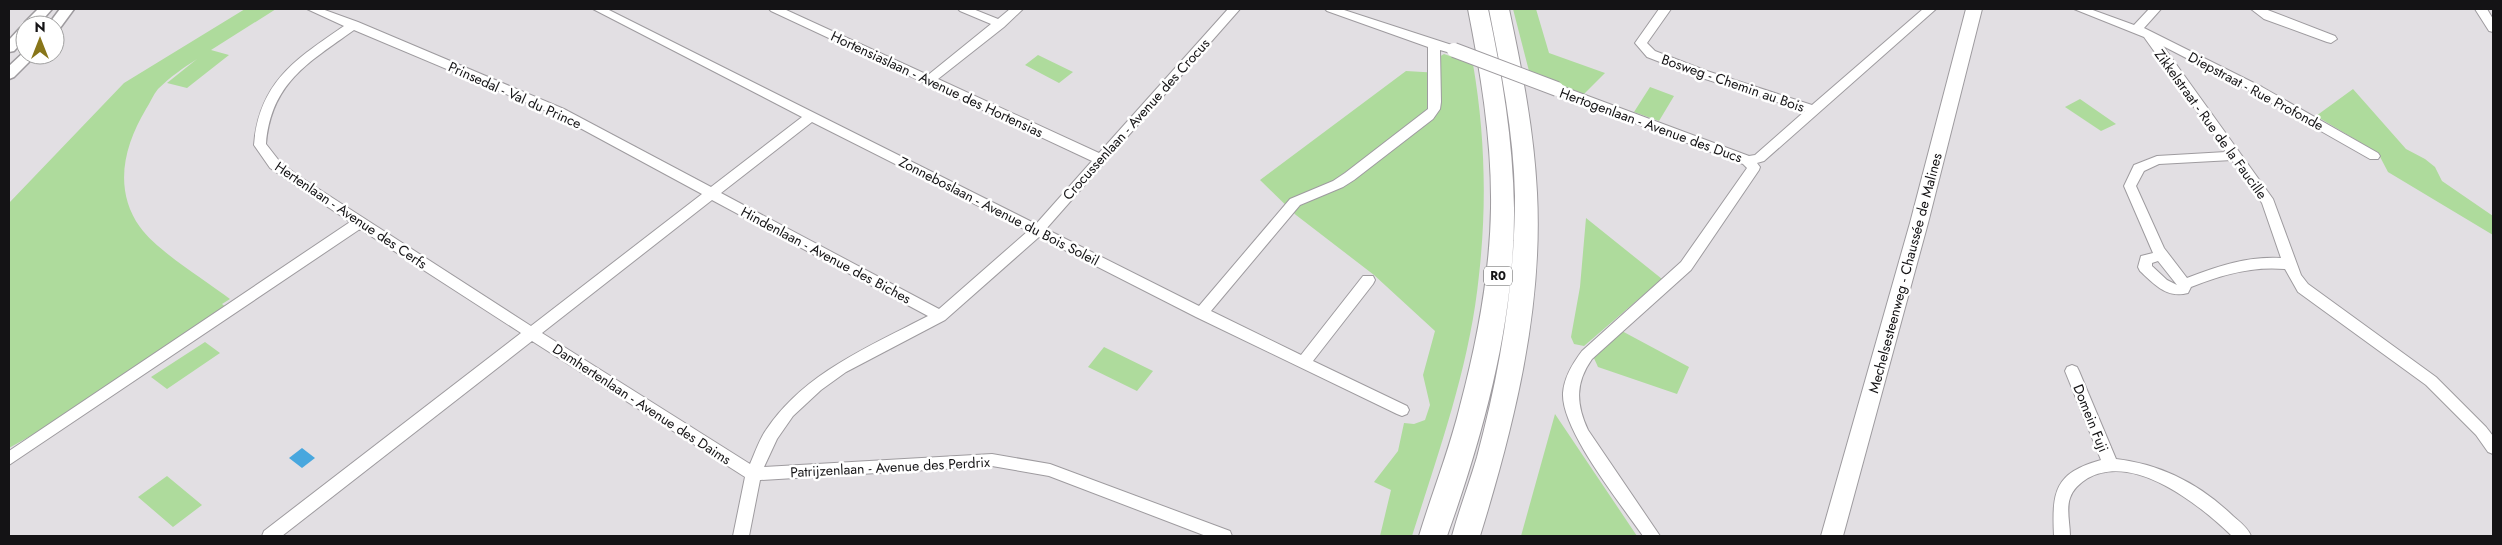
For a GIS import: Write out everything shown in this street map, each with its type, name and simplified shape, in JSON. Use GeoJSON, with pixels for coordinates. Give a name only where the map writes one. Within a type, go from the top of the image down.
{"type":"FeatureCollection","features":[{"type":"Feature","properties":{"kind":"highway","name":"R0"},"geometry":{"type":"LineString","coordinates":[[1433,536],[1474,400],[1498,275],[1502,200],[1500,136],[1493,74],[1478,9]]}},
{"type":"Feature","properties":{"kind":"highway","name":"R0"},"geometry":{"type":"LineString","coordinates":[[1466,536],[1496,433],[1514,339],[1523,266],[1526,196],[1520,121],[1499,9]]}},
{"type":"Feature","properties":{"kind":"main road","name":"Mechelsesteenweg - Chaussée de Malines"},"geometry":{"type":"LineString","coordinates":[[1832,536],[1919,224],[1974,9]]}},
{"type":"Feature","properties":{"kind":"street","name":"Prinsedal - Val du Prince"},"geometry":{"type":"LineString","coordinates":[[313,9],[560,112],[712,194]]}},
{"type":"Feature","properties":{"kind":"street","name":"Zonneboslaan - Avenue du Bois Soleil"},"geometry":{"type":"LineString","coordinates":[[599,9],[1201,313],[1402,410]]}},
{"type":"Feature","properties":{"kind":"street","name":"Hortensiaslaan - Avenue des Hortensias"},"geometry":{"type":"LineString","coordinates":[[775,9],[1100,159]]}},
{"type":"Feature","properties":{"kind":"street"},"geometry":{"type":"LineString","coordinates":[[964,9],[1000,24]]}},
{"type":"Feature","properties":{"kind":"street"},"geometry":{"type":"LineString","coordinates":[[929,80],[1017,9]]}},
{"type":"Feature","properties":{"kind":"street","name":"Crocussenlaan - Avenue des Crocus"},"geometry":{"type":"LineString","coordinates":[[741,536],[753,474],[777,427],[816,386],[841,368],[940,316],[1037,230],[1234,9]]}},
{"type":"Feature","properties":{"kind":"street","name":"Hertogenlaan - Avenue des Ducs"},"geometry":{"type":"LineString","coordinates":[[1331,9],[1434,45],[1454,50],[1748,161],[1759,158],[1930,9]]}},
{"type":"Feature","properties":{"kind":"street","name":"Bosweg - Chemin au Bois"},"geometry":{"type":"LineString","coordinates":[[1665,9],[1641,43],[1651,54],[1703,74],[1812,110]]}},
{"type":"Feature","properties":{"kind":"street","name":"Diepstraat - Rue Profonde"},"geometry":{"type":"LineString","coordinates":[[2080,9],[2143,32],[2258,90],[2374,156]]}},
{"type":"Feature","properties":{"kind":"street"},"geometry":{"type":"LineString","coordinates":[[2143,32],[2155,9]]}},
{"type":"Feature","properties":{"kind":"street"},"geometry":{"type":"LineString","coordinates":[[2257,9],[2268,16],[2331,40]]}},
{"type":"Feature","properties":{"kind":"street"},"geometry":{"type":"LineString","coordinates":[[2481,9],[2493,28]]}},
{"type":"Feature","properties":{"kind":"street","name":"Hertenlaan - Avenue des Cerfs"},"geometry":{"type":"LineString","coordinates":[[354,25],[305,60],[288,75],[264,110],[259,131],[260,145],[275,165],[359,223],[532,333]]}},
{"type":"Feature","properties":{"kind":"street","name":"Zikkelstraat - Rue de la Faucille"},"geometry":{"type":"LineString","coordinates":[[2143,32],[2270,206],[2298,282],[2309,294],[2431,381],[2481,431],[2493,448]]}},
{"type":"Feature","properties":{"kind":"street"},"geometry":{"type":"LineString","coordinates":[[1201,313],[1286,212],[1304,196],[1335,185],[1352,175],[1428,116],[1434,109],[1435,102],[1434,45]]}},
{"type":"Feature","properties":{"kind":"street"},"geometry":{"type":"LineString","coordinates":[[9,74],[18,65]]}},
{"type":"Feature","properties":{"kind":"street"},"geometry":{"type":"LineString","coordinates":[[270,536],[811,116]]}},
{"type":"Feature","properties":{"kind":"street"},"geometry":{"type":"LineString","coordinates":[[2185,284],[2169,269],[2150,235],[2130,186],[2139,168],[2157,160],[2234,156]]}},
{"type":"Feature","properties":{"kind":"street"},"geometry":{"type":"LineString","coordinates":[[1652,536],[1582,434],[1574,418],[1571,403],[1572,380],[1577,367],[1586,355],[1686,266],[1754,167],[1748,161]]}},
{"type":"Feature","properties":{"kind":"street","name":"Hindenlaan - Avenue des Biches"},"geometry":{"type":"LineString","coordinates":[[712,194],[940,316]]}},
{"type":"Feature","properties":{"kind":"street"},"geometry":{"type":"LineString","coordinates":[[9,459],[359,223]]}},
{"type":"Feature","properties":{"kind":"street"},"geometry":{"type":"LineString","coordinates":[[2162,255],[2146,260],[2145,267],[2170,288],[2180,290],[2185,284],[2236,264],[2262,261],[2291,264]]}},
{"type":"Feature","properties":{"kind":"street"},"geometry":{"type":"LineString","coordinates":[[1304,362],[1368,280]]}},
{"type":"Feature","properties":{"kind":"street","name":"Damhertenlaan - Avenue des Daims"},"geometry":{"type":"LineString","coordinates":[[532,333],[712,450],[753,474]]}},
{"type":"Feature","properties":{"kind":"street","name":"Domein Fuji"},"geometry":{"type":"LineString","coordinates":[[2072,371],[2111,465]]}},
{"type":"Feature","properties":{"kind":"street","name":"Patrijzenlaan - Avenue des Perdrix"},"geometry":{"type":"LineString","coordinates":[[753,474],[992,460],[1050,470],[1216,535]]}},
{"type":"Feature","properties":{"kind":"street"},"geometry":{"type":"LineString","coordinates":[[2062,536],[2061,500],[2071,480],[2086,471],[2111,465],[2154,474],[2184,486],[2211,505],[2243,536]]}},
{"type":"Feature","properties":{"kind":"green space"},"geometry":{"type":"Polygon","coordinates":[[[245,9],[276,9],[211,50],[229,55],[187,88],[167,83],[197,59],[158,89],[138,123],[132,138],[127,153],[124,183],[126,198],[140,227],[169,255],[230,299],[222,304],[227,308],[50,425],[9,448],[9,203],[124,83],[245,9]]]}},
{"type":"Feature","properties":{"kind":"green space"},"geometry":{"type":"Polygon","coordinates":[[[1513,9],[1536,9],[1549,53],[1605,73],[1583,95],[1529,71],[1513,9]]]}},
{"type":"Feature","properties":{"kind":"green space"},"geometry":{"type":"Polygon","coordinates":[[[1444,54],[1473,64],[1477,90],[1484,169],[1484,195],[1482,248],[1475,309],[1461,375],[1443,440],[1412,536],[1380,536],[1391,490],[1374,482],[1398,451],[1404,423],[1414,424],[1425,420],[1430,405],[1423,375],[1435,331],[1374,275],[1296,215],[1260,180],[1406,71],[1440,73],[1439,57],[1444,54]]]}},
{"type":"Feature","properties":{"kind":"green space"},"geometry":{"type":"Polygon","coordinates":[[[1038,55],[1073,72],[1059,83],[1025,65],[1038,55]]]}},
{"type":"Feature","properties":{"kind":"green space"},"geometry":{"type":"Polygon","coordinates":[[[1650,87],[1674,96],[1659,121],[1634,112],[1650,87]]]}},
{"type":"Feature","properties":{"kind":"green space"},"geometry":{"type":"Polygon","coordinates":[[[2353,89],[2406,149],[2425,159],[2435,167],[2442,181],[2493,216],[2493,235],[2388,172],[2378,153],[2316,116],[2353,89]]]}},
{"type":"Feature","properties":{"kind":"green space"},"geometry":{"type":"Polygon","coordinates":[[[2080,99],[2116,124],[2101,131],[2065,107],[2080,99]]]}},
{"type":"Feature","properties":{"kind":"green space"},"geometry":{"type":"Polygon","coordinates":[[[1586,218],[1662,279],[1584,346],[1574,344],[1571,337],[1580,287],[1586,218]]]}},
{"type":"Feature","properties":{"kind":"green space"},"geometry":{"type":"Polygon","coordinates":[[[1620,330],[1689,367],[1677,394],[1598,367],[1593,356],[1620,330]]]}},
{"type":"Feature","properties":{"kind":"green space"},"geometry":{"type":"Polygon","coordinates":[[[205,342],[220,353],[167,389],[151,377],[205,342]]]}},
{"type":"Feature","properties":{"kind":"green space"},"geometry":{"type":"Polygon","coordinates":[[[1104,347],[1153,371],[1137,391],[1088,367],[1104,347]]]}},
{"type":"Feature","properties":{"kind":"green space"},"geometry":{"type":"Polygon","coordinates":[[[1555,414],[1637,536],[1521,536],[1555,414]]]}},
{"type":"Feature","properties":{"kind":"green space"},"geometry":{"type":"Polygon","coordinates":[[[167,476],[202,505],[173,527],[138,497],[167,476]]]}},
{"type":"Feature","properties":{"kind":"water"},"geometry":{"type":"Polygon","coordinates":[[[302,448],[315,458],[302,468],[289,458],[302,448]]]}}]}
